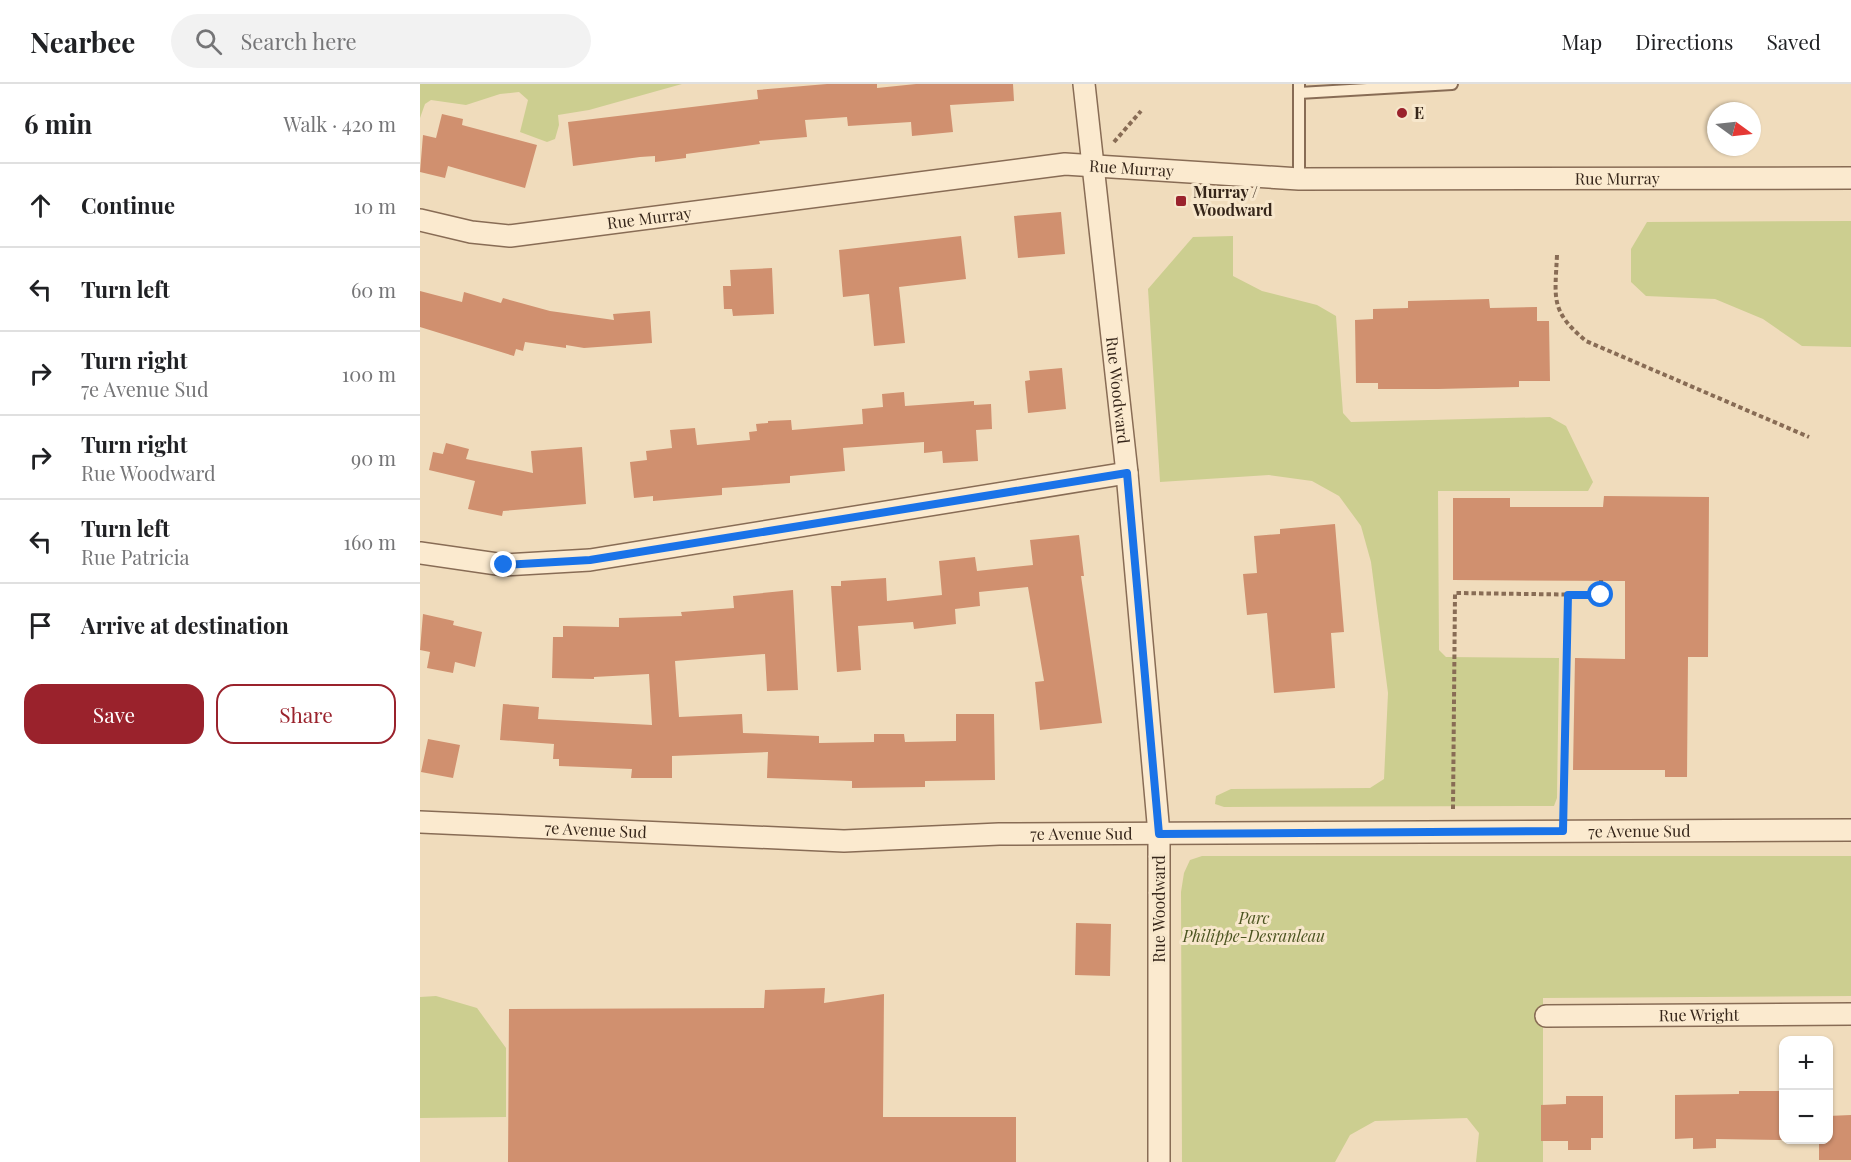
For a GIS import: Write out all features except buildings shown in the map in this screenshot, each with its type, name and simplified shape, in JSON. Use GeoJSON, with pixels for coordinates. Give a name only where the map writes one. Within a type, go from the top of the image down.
{"type":"FeatureCollection","features":[{"type":"Feature","properties":{"kind":"street","name":"Rue Woodward"},"geometry":{"type":"LineString","coordinates":[[1084,84],[1127,473],[1159,834],[1159,1162]]}},
{"type":"Feature","properties":{"kind":"street","name":"Rue Murray"},"geometry":{"type":"LineString","coordinates":[[420,220],[471,232],[510,236],[1039,167],[1093,165],[1299,179],[1851,178]]}},
{"type":"Feature","properties":{"kind":"street"},"geometry":{"type":"LineString","coordinates":[[420,553],[504,565],[590,560],[1127,473]]}},
{"type":"Feature","properties":{"kind":"street","name":"7e Avenue Sud"},"geometry":{"type":"LineString","coordinates":[[420,822],[844,841],[999,834],[1851,830]]}},
{"type":"Feature","properties":{"kind":"street","name":"Rue Wright"},"geometry":{"type":"LineString","coordinates":[[1546,1016],[1851,1014]]}},
{"type":"Feature","properties":{"kind":"lane"},"geometry":{"type":"LineString","coordinates":[[1299,179],[1299,88],[1452,84]]}},
{"type":"Feature","properties":{"kind":"path"},"geometry":{"type":"LineString","coordinates":[[1093,165],[1141,111]]}},
{"type":"Feature","properties":{"kind":"path"},"geometry":{"type":"LineString","coordinates":[[1557,255],[1555,300],[1565,323],[1586,341],[1809,437]]}},
{"type":"Feature","properties":{"kind":"path"},"geometry":{"type":"LineString","coordinates":[[1453,832],[1455,593],[1601,595],[1601,580]]}},
{"type":"Feature","properties":{"kind":"path"},"geometry":{"type":"LineString","coordinates":[[1563,831],[1568,595]]}},
{"type":"Feature","properties":{"kind":"green space"},"geometry":{"type":"Polygon","coordinates":[[[420,84],[682,84],[589,110],[558,115],[559,125],[555,139],[547,142],[520,132],[528,100],[519,92],[500,94],[466,105],[431,100],[425,104],[420,118],[420,84]]]}},
{"type":"Feature","properties":{"kind":"green space"},"geometry":{"type":"Polygon","coordinates":[[[1851,221],[1851,347],[1802,346],[1763,319],[1715,299],[1646,296],[1631,282],[1631,249],[1647,222],[1851,221]]]}},
{"type":"Feature","properties":{"kind":"green space"},"geometry":{"type":"Polygon","coordinates":[[[1233,236],[1233,276],[1262,291],[1317,305],[1336,316],[1343,413],[1351,422],[1550,417],[1566,426],[1593,482],[1588,491],[1438,491],[1439,650],[1446,657],[1559,658],[1557,798],[1554,806],[1224,807],[1215,804],[1216,796],[1231,789],[1370,788],[1384,779],[1388,693],[1371,562],[1361,526],[1339,496],[1312,481],[1269,475],[1160,482],[1148,289],[1193,237],[1233,236]]]}},
{"type":"Feature","properties":{"kind":"green space","name":"Parc Philippe-Desranleau"},"geometry":{"type":"Polygon","coordinates":[[[1202,856],[1851,856],[1851,996],[1543,998],[1543,1162],[1476,1162],[1479,1133],[1467,1118],[1375,1121],[1350,1135],[1335,1162],[1182,1162],[1181,892],[1184,873],[1190,860],[1202,856]]]}},
{"type":"Feature","properties":{"kind":"green space"},"geometry":{"type":"Polygon","coordinates":[[[436,996],[477,1008],[506,1048],[506,1117],[420,1118],[420,997],[436,996]]]}},
{"type":"Feature","properties":{"kind":"place","name":"E"},"geometry":{"type":"Point","coordinates":[1402,113]}},
{"type":"Feature","properties":{"kind":"place","name":"Murray / Woodward"},"geometry":{"type":"Point","coordinates":[1181,201]}},
{"type":"Feature","properties":{"kind":"route"},"geometry":{"type":"LineString","coordinates":[[504,565],[541,565],[590,560],[1127,473],[1159,834],[1563,831],[1568,595],[1601,595]]}}]}
